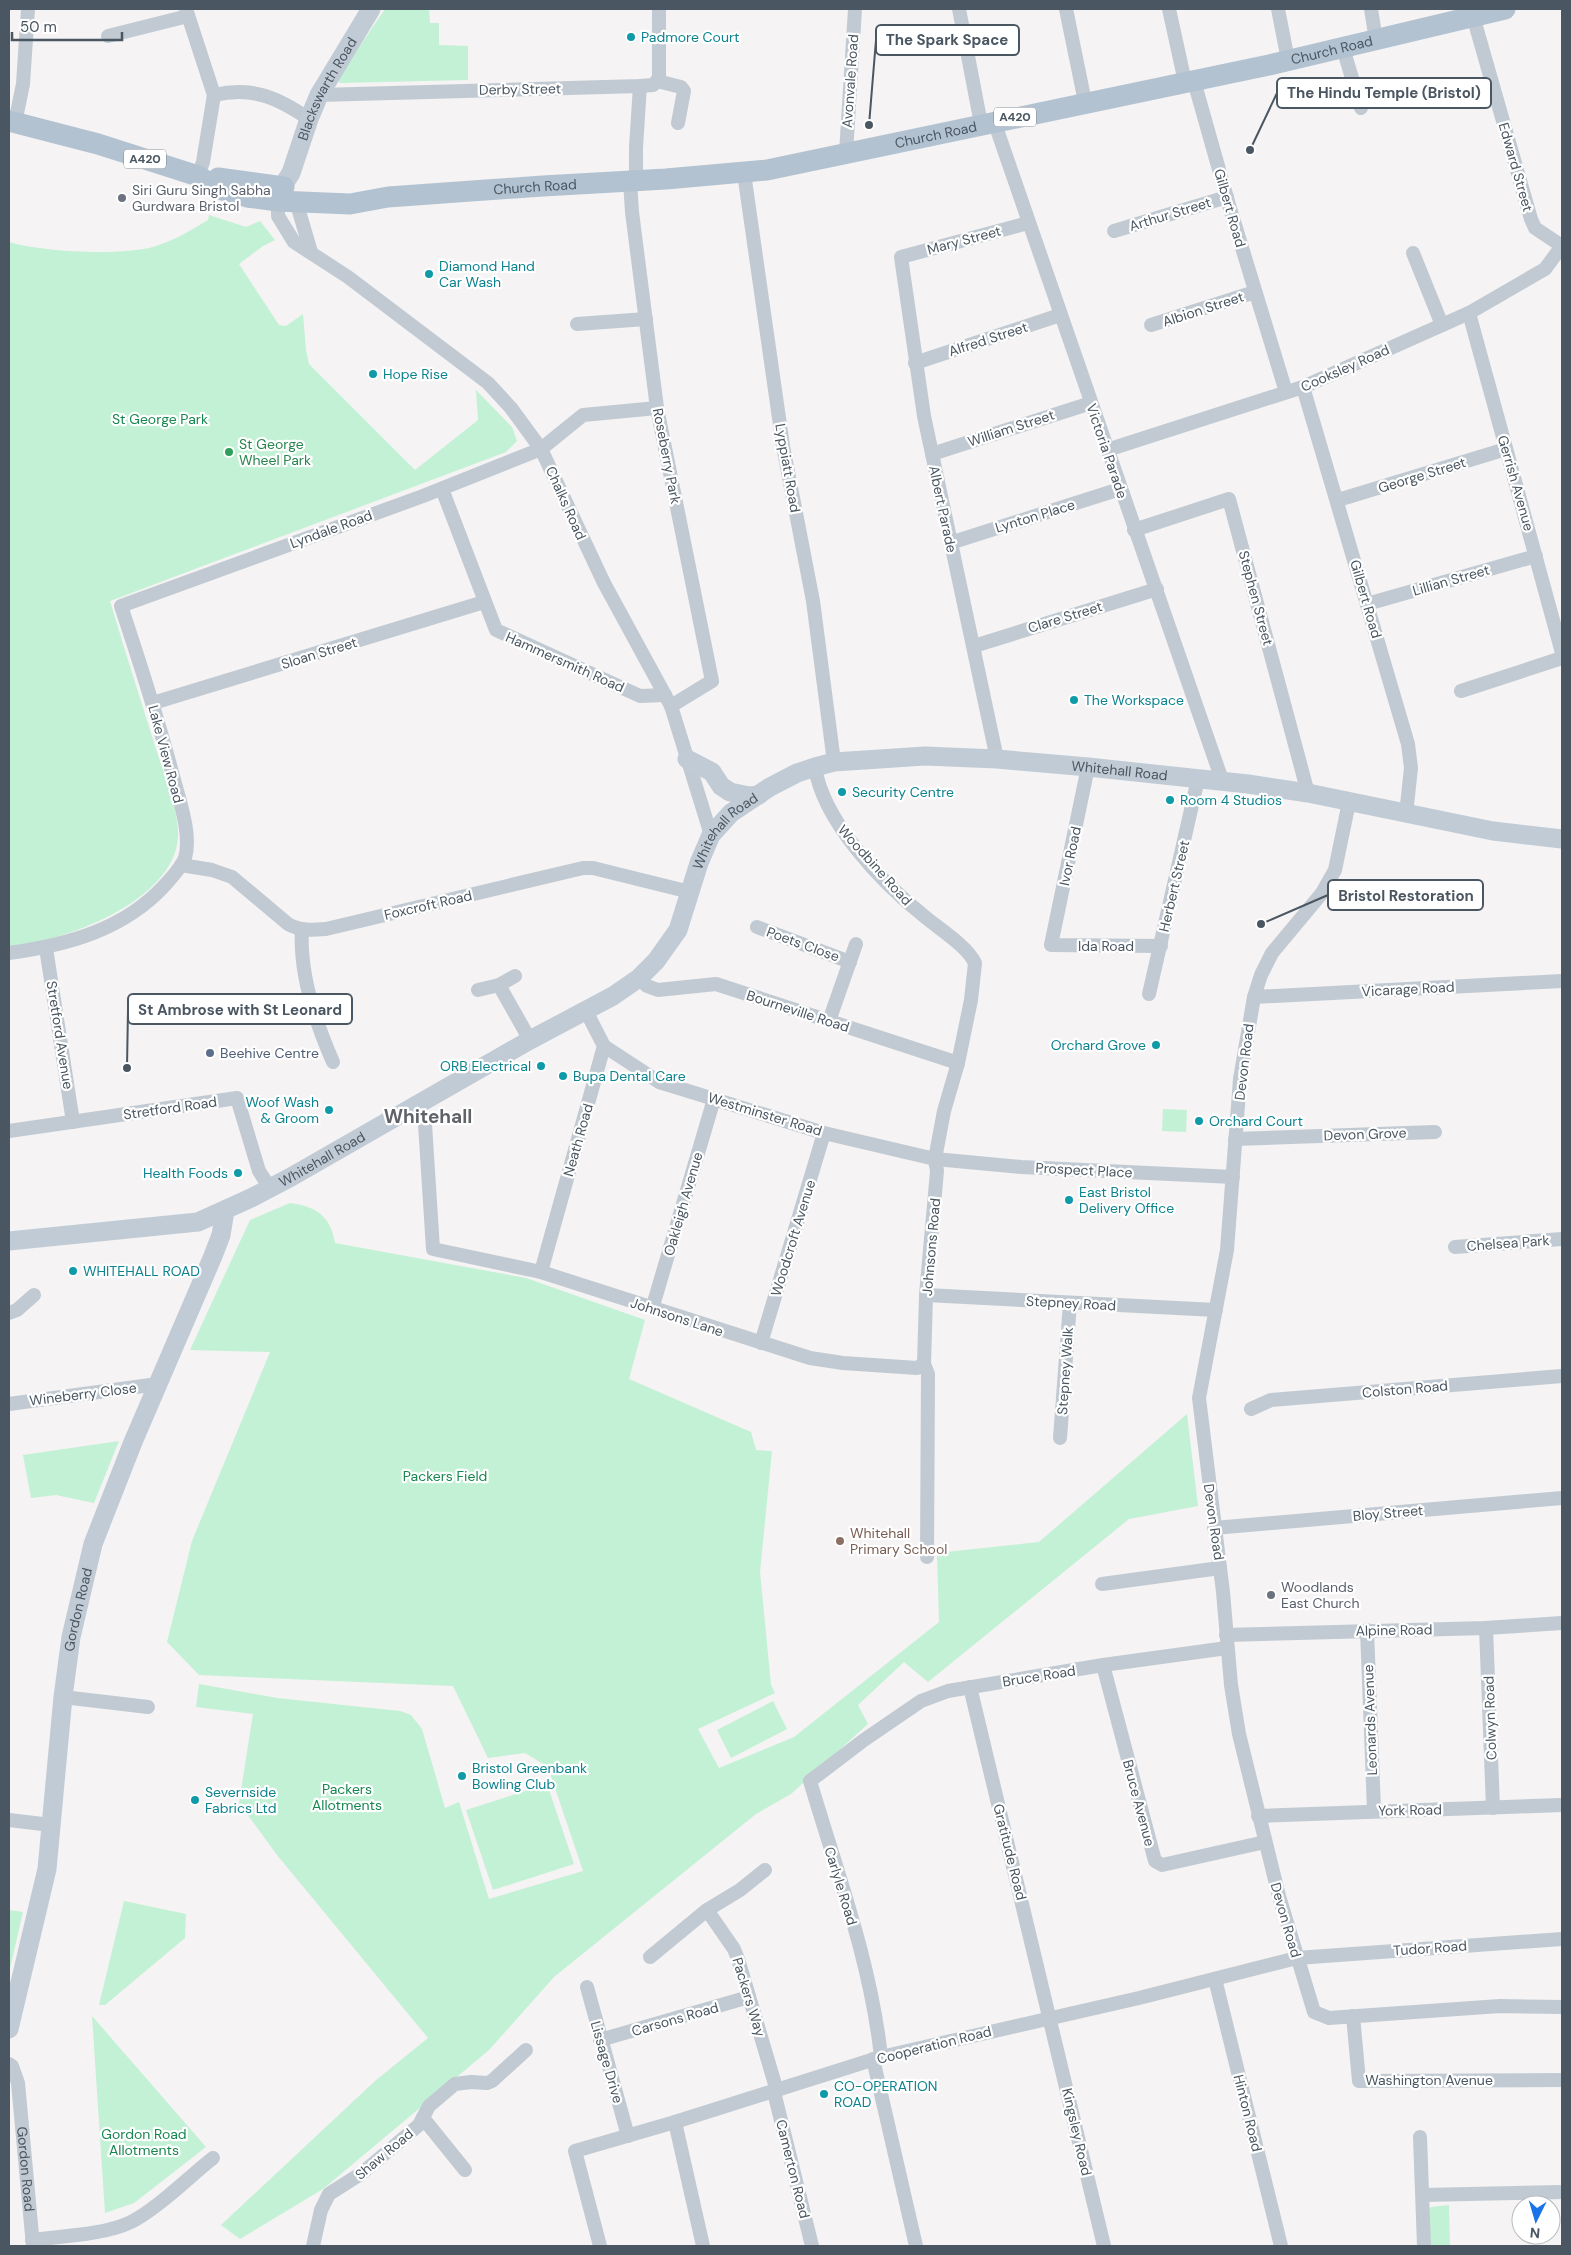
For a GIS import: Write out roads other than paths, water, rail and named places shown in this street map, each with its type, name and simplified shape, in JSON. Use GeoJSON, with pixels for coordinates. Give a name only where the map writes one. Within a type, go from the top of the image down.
{"type":"FeatureCollection","features":[{"type":"Feature","properties":{"kind":"main road","name":"Blackswarth Road"},"geometry":{"type":"LineString","coordinates":[[288,190],[309,119],[319,95],[371,9]]}},
{"type":"Feature","properties":{"kind":"main road","name":"Church Road"},"geometry":{"type":"LineString","coordinates":[[12,122],[98,144],[198,176],[222,190],[248,197],[288,190],[340,190],[388,197],[744,173],[1288,60],[1376,40],[1465,15],[1505,9]]}},
{"type":"Feature","properties":{"kind":"main road","name":"Whitehall Road"},"geometry":{"type":"LineString","coordinates":[[9,1242],[198,1222],[225,1211],[270,1188],[415,1104],[613,996],[639,978],[656,961],[678,930],[711,835],[731,813],[797,773],[824,764],[925,756],[997,758],[1222,780],[1308,793],[1493,831],[1562,839]]}},
{"type":"Feature","properties":{"kind":"main road"},"geometry":{"type":"LineString","coordinates":[[687,759],[712,772],[721,786],[730,792],[749,796],[759,795]]}},
{"type":"Feature","properties":{"kind":"main road","name":"Gordon Road"},"geometry":{"type":"LineString","coordinates":[[9,2028],[47,1869],[63,1698],[77,1607],[93,1544],[158,1384],[213,1256],[221,1235],[225,1211]]}},
{"type":"Feature","properties":{"kind":"street"},"geometry":{"type":"LineString","coordinates":[[12,122],[23,84],[28,9]]}},
{"type":"Feature","properties":{"kind":"street"},"geometry":{"type":"LineString","coordinates":[[658,9],[658,81],[681,87],[684,91],[678,123]]}},
{"type":"Feature","properties":{"kind":"street","name":"Avonvale Road"},"geometry":{"type":"LineString","coordinates":[[846,153],[855,9]]}},
{"type":"Feature","properties":{"kind":"street","name":"Victoria Parade"},"geometry":{"type":"LineString","coordinates":[[959,9],[988,122],[1028,223],[1222,780]]}},
{"type":"Feature","properties":{"kind":"street"},"geometry":{"type":"LineString","coordinates":[[1066,9],[1085,102]]}},
{"type":"Feature","properties":{"kind":"street","name":"Gilbert Road"},"geometry":{"type":"LineString","coordinates":[[1169,9],[1286,392]]}},
{"type":"Feature","properties":{"kind":"street"},"geometry":{"type":"LineString","coordinates":[[1278,9],[1288,60]]}},
{"type":"Feature","properties":{"kind":"street"},"geometry":{"type":"LineString","coordinates":[[1371,9],[1376,40]]}},
{"type":"Feature","properties":{"kind":"street"},"geometry":{"type":"LineString","coordinates":[[108,36],[187,12],[214,95],[203,162],[198,176]]}},
{"type":"Feature","properties":{"kind":"street","name":"Edward Street"},"geometry":{"type":"LineString","coordinates":[[1465,15],[1531,219],[1535,228],[1562,246]]}},
{"type":"Feature","properties":{"kind":"street"},"geometry":{"type":"LineString","coordinates":[[1343,48],[1361,108]]}},
{"type":"Feature","properties":{"kind":"street","name":"Derby Street"},"geometry":{"type":"LineString","coordinates":[[319,95],[640,86],[653,85],[658,81]]}},
{"type":"Feature","properties":{"kind":"street","name":"Roseberry Park"},"geometry":{"type":"LineString","coordinates":[[640,86],[632,212],[657,408],[712,681],[668,700]]}},
{"type":"Feature","properties":{"kind":"street"},"geometry":{"type":"LineString","coordinates":[[214,95],[236,92],[262,94],[285,103],[309,119]]}},
{"type":"Feature","properties":{"kind":"street","name":"Lyppiatt Road"},"geometry":{"type":"LineString","coordinates":[[744,173],[783,446],[813,601],[824,764]]}},
{"type":"Feature","properties":{"kind":"street"},"geometry":{"type":"LineString","coordinates":[[288,190],[311,252]]}},
{"type":"Feature","properties":{"kind":"street","name":"Chalks Road"},"geometry":{"type":"LineString","coordinates":[[288,190],[278,216],[294,242],[348,277],[388,310],[488,382],[511,408],[540,449],[604,582],[668,700],[711,835]]}},
{"type":"Feature","properties":{"kind":"street","name":"Arthur Street"},"geometry":{"type":"LineString","coordinates":[[1114,231],[1226,197]]}},
{"type":"Feature","properties":{"kind":"street","name":"Mary Street"},"geometry":{"type":"LineString","coordinates":[[901,256],[1028,223]]}},
{"type":"Feature","properties":{"kind":"street","name":"Cooksley Road"},"geometry":{"type":"LineString","coordinates":[[1107,450],[1303,387],[1442,325],[1468,313],[1545,269],[1562,246]]}},
{"type":"Feature","properties":{"kind":"street"},"geometry":{"type":"LineString","coordinates":[[1413,253],[1442,325]]}},
{"type":"Feature","properties":{"kind":"street","name":"Albert Parade"},"geometry":{"type":"LineString","coordinates":[[901,256],[916,362],[932,454],[997,758]]}},
{"type":"Feature","properties":{"kind":"street","name":"Albion Street"},"geometry":{"type":"LineString","coordinates":[[1151,325],[1255,292]]}},
{"type":"Feature","properties":{"kind":"street","name":"Gerrish Avenue"},"geometry":{"type":"LineString","coordinates":[[1468,313],[1562,653]]}},
{"type":"Feature","properties":{"kind":"street","name":"Alfred Street"},"geometry":{"type":"LineString","coordinates":[[916,362],[1060,315]]}},
{"type":"Feature","properties":{"kind":"street"},"geometry":{"type":"LineString","coordinates":[[576,324],[646,319]]}},
{"type":"Feature","properties":{"kind":"street","name":"Gilbert Road"},"geometry":{"type":"LineString","coordinates":[[1303,387],[1338,500],[1408,744],[1411,768],[1406,814]]}},
{"type":"Feature","properties":{"kind":"street","name":"William Street"},"geometry":{"type":"LineString","coordinates":[[932,454],[1091,403]]}},
{"type":"Feature","properties":{"kind":"street","name":"Lyndale Road"},"geometry":{"type":"LineString","coordinates":[[121,606],[442,488],[540,449],[584,415],[657,408]]}},
{"type":"Feature","properties":{"kind":"street","name":"George Street"},"geometry":{"type":"LineString","coordinates":[[1338,500],[1506,449]]}},
{"type":"Feature","properties":{"kind":"street","name":"Hammersmith Road"},"geometry":{"type":"LineString","coordinates":[[442,488],[496,630],[640,696],[668,700]]}},
{"type":"Feature","properties":{"kind":"street","name":"Lynton Place"},"geometry":{"type":"LineString","coordinates":[[950,543],[1120,489]]}},
{"type":"Feature","properties":{"kind":"street","name":"Stephen Street"},"geometry":{"type":"LineString","coordinates":[[1134,530],[1229,499],[1308,793]]}},
{"type":"Feature","properties":{"kind":"street","name":"Lillian Street"},"geometry":{"type":"LineString","coordinates":[[1367,604],[1536,556]]}},
{"type":"Feature","properties":{"kind":"street","name":"Clare Street"},"geometry":{"type":"LineString","coordinates":[[974,646],[1157,589]]}},
{"type":"Feature","properties":{"kind":"street","name":"Sloan Street"},"geometry":{"type":"LineString","coordinates":[[154,704],[484,602]]}},
{"type":"Feature","properties":{"kind":"street","name":"Lake View Road"},"geometry":{"type":"LineString","coordinates":[[9,953],[46,948],[84,938],[129,916],[156,895],[182,865],[185,857],[188,839],[154,704],[121,606]]}},
{"type":"Feature","properties":{"kind":"street"},"geometry":{"type":"LineString","coordinates":[[1461,690],[1562,658]]}},
{"type":"Feature","properties":{"kind":"street","name":"Woodbine Road"},"geometry":{"type":"LineString","coordinates":[[824,764],[817,778],[828,807],[845,835],[916,910],[960,946]]}},
{"type":"Feature","properties":{"kind":"street","name":"Ivor Road"},"geometry":{"type":"LineString","coordinates":[[1051,945],[1088,767]]}},
{"type":"Feature","properties":{"kind":"street","name":"Herbert Street"},"geometry":{"type":"LineString","coordinates":[[1149,994],[1198,778]]}},
{"type":"Feature","properties":{"kind":"street","name":"Devon Road"},"geometry":{"type":"LineString","coordinates":[[1348,802],[1335,870],[1322,893],[1272,953],[1261,975],[1254,997],[1240,1079],[1227,1250],[1199,1398],[1220,1568],[1226,1641],[1239,1734],[1264,1842],[1314,2012],[1329,2018],[1500,2006],[1562,2007]]}},
{"type":"Feature","properties":{"kind":"street","name":"Foxcroft Road"},"geometry":{"type":"LineString","coordinates":[[182,865],[212,870],[232,877],[288,924],[302,929],[326,929],[583,868],[593,868],[690,892]]}},
{"type":"Feature","properties":{"kind":"street","name":"Poets Close"},"geometry":{"type":"LineString","coordinates":[[757,927],[850,962]]}},
{"type":"Feature","properties":{"kind":"street"},"geometry":{"type":"LineString","coordinates":[[302,929],[302,959],[308,990],[319,1028],[333,1062]]}},
{"type":"Feature","properties":{"kind":"street","name":"Poets Close"},"geometry":{"type":"LineString","coordinates":[[829,1021],[856,944]]}},
{"type":"Feature","properties":{"kind":"street","name":"Ida Road"},"geometry":{"type":"LineString","coordinates":[[1051,945],[1161,946]]}},
{"type":"Feature","properties":{"kind":"street","name":"Johnsons Road"},"geometry":{"type":"LineString","coordinates":[[927,1557],[928,1374],[924,1364],[926,1295],[937,1170],[935,1158],[944,1110],[958,1063],[976,966],[974,960],[960,946]]}},
{"type":"Feature","properties":{"kind":"street","name":"Stretford Avenue"},"geometry":{"type":"LineString","coordinates":[[46,948],[77,1121]]}},
{"type":"Feature","properties":{"kind":"street"},"geometry":{"type":"LineString","coordinates":[[478,990],[498,985],[515,976]]}},
{"type":"Feature","properties":{"kind":"street","name":"Bourneville Road"},"geometry":{"type":"LineString","coordinates":[[639,978],[647,986],[658,990],[716,984],[958,1063]]}},
{"type":"Feature","properties":{"kind":"street","name":"Vicarage Road"},"geometry":{"type":"LineString","coordinates":[[1254,997],[1562,981]]}},
{"type":"Feature","properties":{"kind":"street"},"geometry":{"type":"LineString","coordinates":[[498,985],[530,1040]]}},
{"type":"Feature","properties":{"kind":"street"},"geometry":{"type":"LineString","coordinates":[[586,1011],[604,1046]]}},
{"type":"Feature","properties":{"kind":"street","name":"Westminster Road"},"geometry":{"type":"LineString","coordinates":[[604,1046],[659,1082],[824,1133],[935,1158]]}},
{"type":"Feature","properties":{"kind":"street","name":"Neath Road"},"geometry":{"type":"LineString","coordinates":[[541,1272],[604,1046]]}},
{"type":"Feature","properties":{"kind":"street","name":"Stretford Road"},"geometry":{"type":"LineString","coordinates":[[9,1131],[237,1098],[259,1171],[270,1188]]}},
{"type":"Feature","properties":{"kind":"street","name":"Oakleigh Avenue"},"geometry":{"type":"LineString","coordinates":[[652,1309],[714,1099]]}},
{"type":"Feature","properties":{"kind":"street","name":"Johnsons Lane"},"geometry":{"type":"LineString","coordinates":[[415,1104],[425,1124],[432,1249],[541,1272],[652,1309],[826,1361],[917,1368],[924,1364]]}},
{"type":"Feature","properties":{"kind":"street","name":"Devon Grove"},"geometry":{"type":"LineString","coordinates":[[1235,1139],[1435,1132]]}},
{"type":"Feature","properties":{"kind":"street","name":"Woodcroft Avenue"},"geometry":{"type":"LineString","coordinates":[[761,1343],[824,1133]]}},
{"type":"Feature","properties":{"kind":"street","name":"Prospect Place"},"geometry":{"type":"LineString","coordinates":[[935,1158],[1083,1170],[1233,1177]]}},
{"type":"Feature","properties":{"kind":"street","name":"Chelsea Park"},"geometry":{"type":"LineString","coordinates":[[1455,1247],[1562,1239]]}},
{"type":"Feature","properties":{"kind":"street"},"geometry":{"type":"LineString","coordinates":[[9,1313],[17,1310],[34,1295]]}},
{"type":"Feature","properties":{"kind":"street","name":"Stepney Road"},"geometry":{"type":"LineString","coordinates":[[926,1295],[1216,1310]]}},
{"type":"Feature","properties":{"kind":"street","name":"Stepney Walk"},"geometry":{"type":"LineString","coordinates":[[1060,1438],[1070,1303]]}},
{"type":"Feature","properties":{"kind":"street","name":"Colston Road"},"geometry":{"type":"LineString","coordinates":[[1250,1409],[1271,1400],[1562,1376]]}},
{"type":"Feature","properties":{"kind":"street","name":"Wineberry Close"},"geometry":{"type":"LineString","coordinates":[[9,1404],[158,1384]]}},
{"type":"Feature","properties":{"kind":"street","name":"Bloy Street"},"geometry":{"type":"LineString","coordinates":[[1214,1528],[1562,1498]]}},
{"type":"Feature","properties":{"kind":"street"},"geometry":{"type":"LineString","coordinates":[[1102,1584],[1122,1587],[1220,1568]]}},
{"type":"Feature","properties":{"kind":"street","name":"Alpine Road"},"geometry":{"type":"LineString","coordinates":[[1226,1641],[1367,1630],[1486,1628],[1562,1623]]}},
{"type":"Feature","properties":{"kind":"street","name":"Colwyn Road"},"geometry":{"type":"LineString","coordinates":[[1486,1628],[1493,1808]]}},
{"type":"Feature","properties":{"kind":"street","name":"Leonards Avenue"},"geometry":{"type":"LineString","coordinates":[[1367,1630],[1374,1810]]}},
{"type":"Feature","properties":{"kind":"street","name":"Bruce Road"},"geometry":{"type":"LineString","coordinates":[[864,1740],[921,1701],[948,1691],[1103,1665],[1226,1641]]}},
{"type":"Feature","properties":{"kind":"street","name":"Bruce Avenue"},"geometry":{"type":"LineString","coordinates":[[1103,1665],[1155,1861],[1162,1865],[1264,1842]]}},
{"type":"Feature","properties":{"kind":"street","name":"Gratitude Road"},"geometry":{"type":"LineString","coordinates":[[970,1687],[1050,2017]]}},
{"type":"Feature","properties":{"kind":"street"},"geometry":{"type":"LineString","coordinates":[[63,1698],[148,1707]]}},
{"type":"Feature","properties":{"kind":"street","name":"Carlyle Road"},"geometry":{"type":"LineString","coordinates":[[864,1740],[810,1781],[863,1959],[877,2016],[877,2058],[916,2246]]}},
{"type":"Feature","properties":{"kind":"street","name":"York Road"},"geometry":{"type":"LineString","coordinates":[[1258,1816],[1374,1810],[1562,1805]]}},
{"type":"Feature","properties":{"kind":"street"},"geometry":{"type":"LineString","coordinates":[[9,1820],[51,1824]]}},
{"type":"Feature","properties":{"kind":"street"},"geometry":{"type":"LineString","coordinates":[[650,1957],[707,1910],[740,1890],[765,1870]]}},
{"type":"Feature","properties":{"kind":"street","name":"Packers Way"},"geometry":{"type":"LineString","coordinates":[[707,1910],[734,1949],[775,2092]]}},
{"type":"Feature","properties":{"kind":"street","name":"Tudor Road"},"geometry":{"type":"LineString","coordinates":[[1297,1958],[1562,1939]]}},
{"type":"Feature","properties":{"kind":"street","name":"Cooperation Road"},"geometry":{"type":"LineString","coordinates":[[600,2246],[575,2151],[775,2092],[877,2058],[1297,1958]]}},
{"type":"Feature","properties":{"kind":"street","name":"Hinton Road"},"geometry":{"type":"LineString","coordinates":[[1215,1979],[1281,2246]]}},
{"type":"Feature","properties":{"kind":"street","name":"Lissage Drive"},"geometry":{"type":"LineString","coordinates":[[586,1987],[628,2136]]}},
{"type":"Feature","properties":{"kind":"street","name":"Carsons Road"},"geometry":{"type":"LineString","coordinates":[[600,2040],[749,1997]]}},
{"type":"Feature","properties":{"kind":"street","name":"Washington Avenue"},"geometry":{"type":"LineString","coordinates":[[1353,2016],[1359,2081],[1562,2080]]}},
{"type":"Feature","properties":{"kind":"street","name":"Kingsley Road"},"geometry":{"type":"LineString","coordinates":[[1050,2017],[1104,2246]]}},
{"type":"Feature","properties":{"kind":"street","name":"Shaw Road"},"geometry":{"type":"LineString","coordinates":[[313,2246],[321,2210],[330,2194],[362,2173],[419,2125],[429,2106],[455,2084],[487,2083],[492,2081],[526,2050]]}},
{"type":"Feature","properties":{"kind":"street","name":"Gordon Road"},"geometry":{"type":"LineString","coordinates":[[9,2064],[18,2084],[32,2243]]}},
{"type":"Feature","properties":{"kind":"street","name":"Camerton Road"},"geometry":{"type":"LineString","coordinates":[[775,2092],[812,2246]]}},
{"type":"Feature","properties":{"kind":"street"},"geometry":{"type":"LineString","coordinates":[[423,2118],[465,2170]]}},
{"type":"Feature","properties":{"kind":"street"},"geometry":{"type":"LineString","coordinates":[[675,2122],[703,2246]]}},
{"type":"Feature","properties":{"kind":"street"},"geometry":{"type":"LineString","coordinates":[[1420,2137],[1424,2246]]}},
{"type":"Feature","properties":{"kind":"street"},"geometry":{"type":"LineString","coordinates":[[32,2243],[105,2230],[131,2222],[213,2158]]}},
{"type":"Feature","properties":{"kind":"street"},"geometry":{"type":"LineString","coordinates":[[1423,2196],[1562,2192]]}},
{"type":"Feature","properties":{"kind":"place","name":"Padmore Court"},"geometry":{"type":"Point","coordinates":[631,37]}},
{"type":"Feature","properties":{"kind":"place","name":"The Spark Space"},"geometry":{"type":"Point","coordinates":[869,125]}},
{"type":"Feature","properties":{"kind":"place","name":"The Hindu Temple (Bristol)"},"geometry":{"type":"Point","coordinates":[1250,150]}},
{"type":"Feature","properties":{"kind":"place","name":"Siri Guru Singh Sabha Gurdwara Bristol"},"geometry":{"type":"Point","coordinates":[122,198]}},
{"type":"Feature","properties":{"kind":"place","name":"Diamond Hand Car Wash"},"geometry":{"type":"Point","coordinates":[429,274]}},
{"type":"Feature","properties":{"kind":"place","name":"Hope Rise"},"geometry":{"type":"Point","coordinates":[373,374]}},
{"type":"Feature","properties":{"kind":"place","name":"St George Wheel Park"},"geometry":{"type":"Point","coordinates":[229,452]}},
{"type":"Feature","properties":{"kind":"place","name":"The Workspace"},"geometry":{"type":"Point","coordinates":[1074,700]}},
{"type":"Feature","properties":{"kind":"place","name":"Security Centre"},"geometry":{"type":"Point","coordinates":[842,792]}},
{"type":"Feature","properties":{"kind":"place","name":"Room 4 Studios"},"geometry":{"type":"Point","coordinates":[1170,800]}},
{"type":"Feature","properties":{"kind":"place","name":"Bristol Restoration"},"geometry":{"type":"Point","coordinates":[1261,924]}},
{"type":"Feature","properties":{"kind":"place","name":"Orchard Grove"},"geometry":{"type":"Point","coordinates":[1156,1045]}},
{"type":"Feature","properties":{"kind":"place","name":"Beehive Centre"},"geometry":{"type":"Point","coordinates":[210,1053]}},
{"type":"Feature","properties":{"kind":"place","name":"ORB Electrical"},"geometry":{"type":"Point","coordinates":[541,1066]}},
{"type":"Feature","properties":{"kind":"place","name":"St Ambrose with St Leonard"},"geometry":{"type":"Point","coordinates":[127,1068]}},
{"type":"Feature","properties":{"kind":"place","name":"Bupa Dental Care"},"geometry":{"type":"Point","coordinates":[563,1076]}},
{"type":"Feature","properties":{"kind":"place","name":"Woof Wash & Groom"},"geometry":{"type":"Point","coordinates":[329,1110]}},
{"type":"Feature","properties":{"kind":"place","name":"Orchard Court"},"geometry":{"type":"Point","coordinates":[1199,1121]}},
{"type":"Feature","properties":{"kind":"place","name":"Health Foods"},"geometry":{"type":"Point","coordinates":[238,1173]}},
{"type":"Feature","properties":{"kind":"place","name":"East Bristol Delivery Office"},"geometry":{"type":"Point","coordinates":[1069,1200]}},
{"type":"Feature","properties":{"kind":"place","name":"WHITEHALL ROAD"},"geometry":{"type":"Point","coordinates":[73,1271]}},
{"type":"Feature","properties":{"kind":"place","name":"Whitehall Primary School"},"geometry":{"type":"Point","coordinates":[840,1541]}},
{"type":"Feature","properties":{"kind":"place","name":"Woodlands East Church"},"geometry":{"type":"Point","coordinates":[1271,1595]}},
{"type":"Feature","properties":{"kind":"place","name":"Bristol Greenbank Bowling Club"},"geometry":{"type":"Point","coordinates":[462,1776]}},
{"type":"Feature","properties":{"kind":"place","name":"Severnside Fabrics Ltd"},"geometry":{"type":"Point","coordinates":[195,1800]}},
{"type":"Feature","properties":{"kind":"place","name":"CO-OPERATION ROAD"},"geometry":{"type":"Point","coordinates":[824,2094]}},
{"type":"Feature","properties":{"kind":"district","name":"Whitehall"},"geometry":{"type":"Point","coordinates":[428,1116]}},
{"type":"Feature","properties":{"kind":"park label","name":"St George Park"},"geometry":{"type":"Point","coordinates":[160,419]}},
{"type":"Feature","properties":{"kind":"park label","name":"Packers Field"},"geometry":{"type":"Point","coordinates":[445,1476]}},
{"type":"Feature","properties":{"kind":"park label","name":"Packers Allotments"},"geometry":{"type":"Point","coordinates":[347,1798]}},
{"type":"Feature","properties":{"kind":"park label","name":"Gordon Road Allotments"},"geometry":{"type":"Point","coordinates":[144,2142]}}]}
